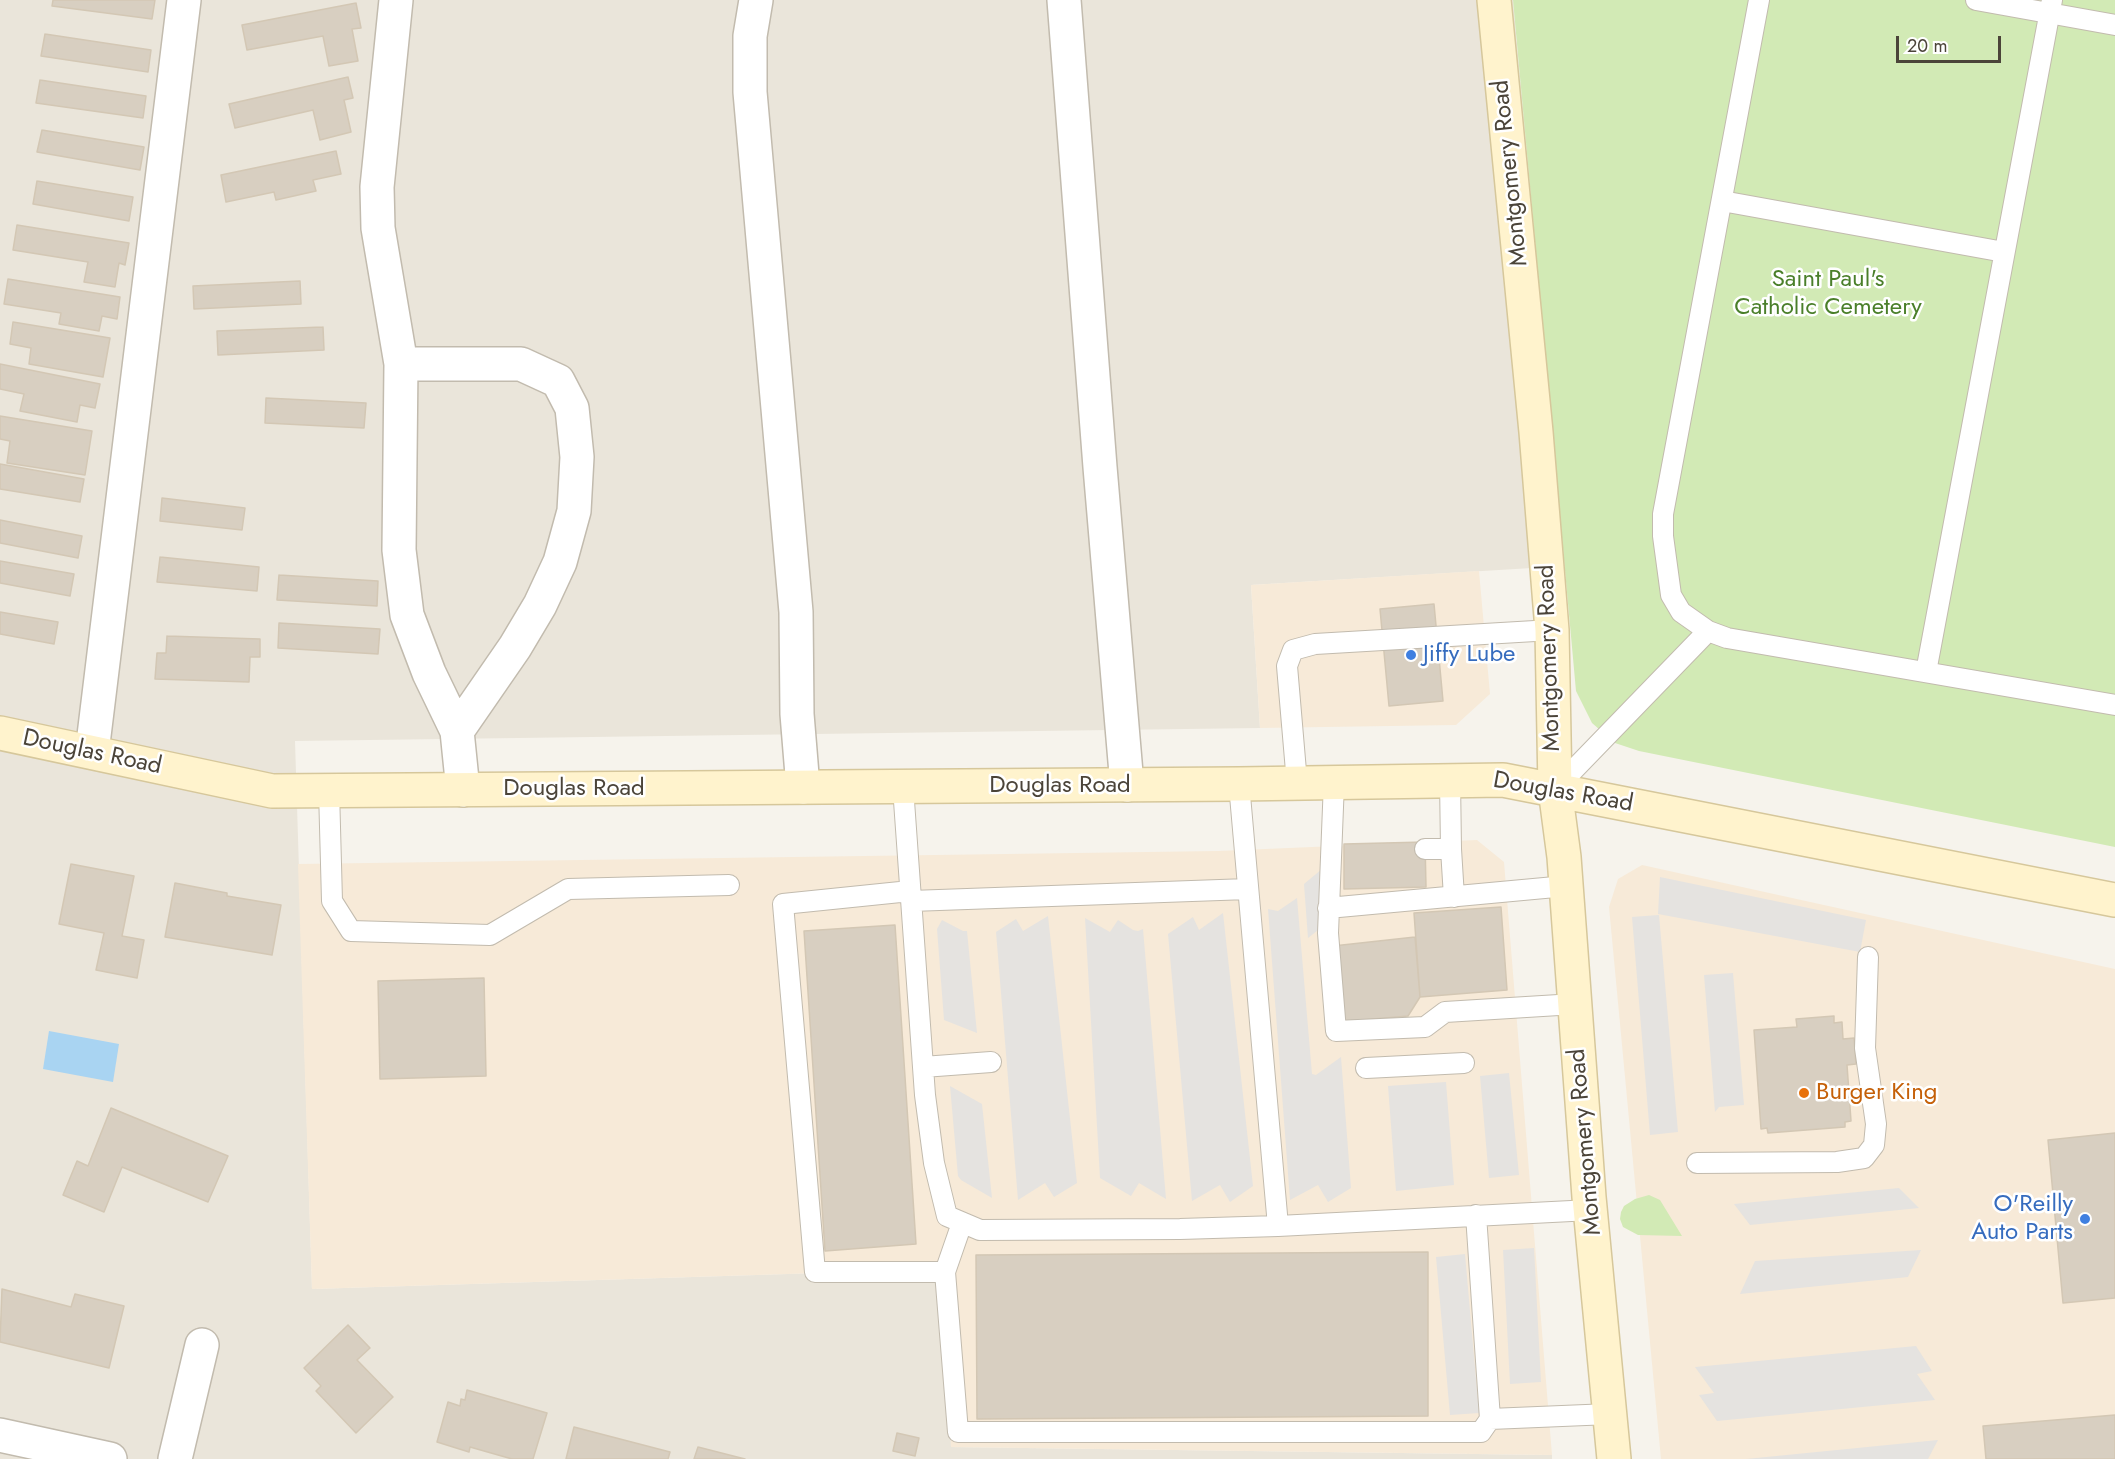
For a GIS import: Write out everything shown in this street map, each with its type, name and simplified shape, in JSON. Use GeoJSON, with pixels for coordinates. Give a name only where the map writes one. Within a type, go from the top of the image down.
{"type":"FeatureCollection","features":[{"type":"Feature","properties":{"kind":"street"},"geometry":{"type":"LineString","coordinates":[[92,752],[184,0]]}},
{"type":"Feature","properties":{"kind":"street"},"geometry":{"type":"LineString","coordinates":[[396,0],[377,187],[378,228],[401,364],[399,550],[406,615],[429,673],[457,731],[463,790]]}},
{"type":"Feature","properties":{"kind":"street"},"geometry":{"type":"LineString","coordinates":[[756,0],[750,36],[750,92],[796,612],[797,714],[802,787]]}},
{"type":"Feature","properties":{"kind":"street"},"geometry":{"type":"LineString","coordinates":[[1064,0],[1127,785]]}},
{"type":"Feature","properties":{"kind":"street","name":"Montgomery Road"},"geometry":{"type":"LineString","coordinates":[[1494,0],[1535,420],[1552,630],[1555,789],[1564,857],[1591,1210],[1614,1459]]}},
{"type":"Feature","properties":{"kind":"street"},"geometry":{"type":"LineString","coordinates":[[401,364],[521,364],[558,381],[572,408],[577,457],[574,511],[560,562],[540,605],[515,647],[457,731]]}},
{"type":"Feature","properties":{"kind":"street","name":"Douglas Road"},"geometry":{"type":"LineString","coordinates":[[0,733],[272,791],[1503,780],[2115,900]]}},
{"type":"Feature","properties":{"kind":"street"},"geometry":{"type":"LineString","coordinates":[[175,1459],[202,1345]]}},
{"type":"Feature","properties":{"kind":"street"},"geometry":{"type":"LineString","coordinates":[[0,1435],[110,1459]]}},
{"type":"Feature","properties":{"kind":"lane"},"geometry":{"type":"LineString","coordinates":[[1759,0],[1663,514],[1663,536],[1671,595],[1681,612],[1708,631],[1727,638],[2115,705]]}},
{"type":"Feature","properties":{"kind":"lane"},"geometry":{"type":"LineString","coordinates":[[1976,0],[2050,7],[2115,25]]}},
{"type":"Feature","properties":{"kind":"lane"},"geometry":{"type":"LineString","coordinates":[[1926,672],[2050,7]]}},
{"type":"Feature","properties":{"kind":"lane"},"geometry":{"type":"LineString","coordinates":[[1722,201],[2004,252]]}},
{"type":"Feature","properties":{"kind":"lane"},"geometry":{"type":"LineString","coordinates":[[1296,783],[1287,666],[1293,650],[1315,644],[1552,630]]}},
{"type":"Feature","properties":{"kind":"lane"},"geometry":{"type":"LineString","coordinates":[[1555,789],[1708,631]]}},
{"type":"Feature","properties":{"kind":"lane"},"geometry":{"type":"LineString","coordinates":[[1450,780],[1454,897]]}},
{"type":"Feature","properties":{"kind":"lane"},"geometry":{"type":"LineString","coordinates":[[1334,782],[1337,851],[1328,933],[1336,1031],[1425,1027],[1445,1012],[1575,1004]]}},
{"type":"Feature","properties":{"kind":"lane"},"geometry":{"type":"LineString","coordinates":[[1239,784],[1278,1226]]}},
{"type":"Feature","properties":{"kind":"lane"},"geometry":{"type":"LineString","coordinates":[[903,787],[923,1067],[934,1163],[946,1216],[980,1230],[1226,1228],[1591,1210]]}},
{"type":"Feature","properties":{"kind":"lane"},"geometry":{"type":"LineString","coordinates":[[329,790],[332,902],[351,931],[490,935],[568,889],[729,885]]}},
{"type":"Feature","properties":{"kind":"lane"},"geometry":{"type":"LineString","coordinates":[[1425,849],[1451,849]]}},
{"type":"Feature","properties":{"kind":"lane"},"geometry":{"type":"LineString","coordinates":[[1329,908],[1566,886]]}},
{"type":"Feature","properties":{"kind":"lane"},"geometry":{"type":"LineString","coordinates":[[945,1272],[815,1272],[783,904],[910,896],[1248,890]]}},
{"type":"Feature","properties":{"kind":"lane"},"geometry":{"type":"LineString","coordinates":[[1697,1163],[1837,1162],[1864,1158],[1874,1145],[1876,1124],[1865,1048],[1868,957]]}},
{"type":"Feature","properties":{"kind":"lane"},"geometry":{"type":"LineString","coordinates":[[923,1067],[991,1062]]}},
{"type":"Feature","properties":{"kind":"lane"},"geometry":{"type":"LineString","coordinates":[[1366,1068],[1464,1063]]}},
{"type":"Feature","properties":{"kind":"lane"},"geometry":{"type":"LineString","coordinates":[[962,1223],[945,1272],[958,1432],[1481,1432],[1490,1419],[1476,1215]]}},
{"type":"Feature","properties":{"kind":"lane"},"geometry":{"type":"LineString","coordinates":[[1490,1419],[1610,1414]]}},
{"type":"Feature","properties":{"kind":"shaded area"},"geometry":{"type":"Polygon","coordinates":[[[0,0],[1513,0],[1565,566],[1251,585],[1260,728],[295,741],[312,1289],[946,1269],[951,1447],[1552,1455],[1552,1459],[0,1459],[0,0]]]}},
{"type":"Feature","properties":{"kind":"shaded area"},"geometry":{"type":"Polygon","coordinates":[[[1479,571],[1490,694],[1456,725],[1260,728],[1251,585],[1479,571]]]}},
{"type":"Feature","properties":{"kind":"shaded area"},"geometry":{"type":"Polygon","coordinates":[[[1477,840],[1504,862],[1552,1455],[951,1447],[946,1269],[312,1289],[298,864],[1218,851],[1477,840]]]}},
{"type":"Feature","properties":{"kind":"shaded area"},"geometry":{"type":"Polygon","coordinates":[[[1642,865],[2115,969],[2115,1459],[1661,1459],[1609,907],[1618,879],[1642,865]]]}},
{"type":"Feature","properties":{"kind":"shaded area"},"geometry":{"type":"Polygon","coordinates":[[[1322,869],[1327,923],[1308,938],[1304,884],[1322,869]]]}},
{"type":"Feature","properties":{"kind":"shaded area"},"geometry":{"type":"Polygon","coordinates":[[[1660,877],[1866,920],[1860,952],[1658,914],[1660,877]]]}},
{"type":"Feature","properties":{"kind":"shaded area"},"geometry":{"type":"Polygon","coordinates":[[[1297,898],[1312,1074],[1316,1075],[1341,1057],[1351,1188],[1328,1202],[1318,1185],[1290,1200],[1268,909],[1278,911],[1297,898]]]}},
{"type":"Feature","properties":{"kind":"shaded area"},"geometry":{"type":"Polygon","coordinates":[[[1223,913],[1253,1186],[1230,1202],[1220,1185],[1192,1201],[1168,934],[1193,917],[1199,930],[1223,913]]]}},
{"type":"Feature","properties":{"kind":"shaded area"},"geometry":{"type":"Polygon","coordinates":[[[1659,915],[1678,1132],[1650,1135],[1632,917],[1659,915]]]}},
{"type":"Feature","properties":{"kind":"shaded area"},"geometry":{"type":"Polygon","coordinates":[[[1048,916],[1077,1183],[1054,1197],[1045,1183],[1018,1200],[996,932],[1016,919],[1023,931],[1048,916]]]}},
{"type":"Feature","properties":{"kind":"shaded area"},"geometry":{"type":"Polygon","coordinates":[[[1085,918],[1110,932],[1118,920],[1133,930],[1143,929],[1166,1199],[1139,1183],[1131,1196],[1100,1178],[1085,918]]]}},
{"type":"Feature","properties":{"kind":"shaded area"},"geometry":{"type":"Polygon","coordinates":[[[942,920],[967,931],[977,1033],[944,1020],[937,929],[942,920]]]}},
{"type":"Feature","properties":{"kind":"shaded area"},"geometry":{"type":"Polygon","coordinates":[[[1733,973],[1744,1105],[1719,1107],[1715,1112],[1704,975],[1733,973]]]}},
{"type":"Feature","properties":{"kind":"shaded area"},"geometry":{"type":"Polygon","coordinates":[[[1509,1073],[1519,1175],[1489,1178],[1480,1076],[1509,1073]]]}},
{"type":"Feature","properties":{"kind":"shaded area"},"geometry":{"type":"Polygon","coordinates":[[[1446,1082],[1454,1185],[1396,1191],[1388,1086],[1446,1082]]]}},
{"type":"Feature","properties":{"kind":"shaded area"},"geometry":{"type":"Polygon","coordinates":[[[950,1086],[982,1104],[992,1198],[958,1176],[950,1086]]]}},
{"type":"Feature","properties":{"kind":"shaded area"},"geometry":{"type":"Polygon","coordinates":[[[1899,1188],[1919,1208],[1750,1225],[1734,1204],[1899,1188]]]}},
{"type":"Feature","properties":{"kind":"shaded area"},"geometry":{"type":"Polygon","coordinates":[[[1534,1248],[1541,1382],[1510,1384],[1503,1250],[1534,1248]]]}},
{"type":"Feature","properties":{"kind":"shaded area"},"geometry":{"type":"Polygon","coordinates":[[[1921,1250],[1908,1277],[1740,1294],[1755,1261],[1921,1250]]]}},
{"type":"Feature","properties":{"kind":"shaded area"},"geometry":{"type":"Polygon","coordinates":[[[1465,1254],[1479,1413],[1450,1415],[1436,1257],[1465,1254]]]}},
{"type":"Feature","properties":{"kind":"shaded area"},"geometry":{"type":"Polygon","coordinates":[[[1916,1346],[1932,1371],[1917,1374],[1935,1400],[1717,1421],[1699,1395],[1714,1393],[1695,1367],[1916,1346]]]}},
{"type":"Feature","properties":{"kind":"shaded area"},"geometry":{"type":"Polygon","coordinates":[[[1938,1440],[1928,1459],[1746,1459],[1938,1440]]]}},
{"type":"Feature","properties":{"kind":"green space","name":"Saint Paul's Catholic Cemetery"},"geometry":{"type":"Polygon","coordinates":[[[1513,0],[2115,0],[2115,847],[1639,751],[1615,743],[1592,723],[1576,691],[1513,0]]]}},
{"type":"Feature","properties":{"kind":"green space"},"geometry":{"type":"Polygon","coordinates":[[[1649,1195],[1660,1200],[1682,1236],[1638,1235],[1623,1227],[1620,1219],[1624,1206],[1635,1199],[1649,1195]]]}},
{"type":"Feature","properties":{"kind":"water"},"geometry":{"type":"Polygon","coordinates":[[[49,1031],[119,1044],[113,1082],[43,1069],[49,1031]]]}},
{"type":"Feature","properties":{"kind":"building"},"geometry":{"type":"Polygon","coordinates":[[[53,0],[155,0],[152,19],[52,6],[53,0]]]}},
{"type":"Feature","properties":{"kind":"building"},"geometry":{"type":"Polygon","coordinates":[[[356,3],[361,28],[352,29],[358,61],[329,66],[323,36],[247,50],[242,25],[356,3]]]}},
{"type":"Feature","properties":{"kind":"building"},"geometry":{"type":"Polygon","coordinates":[[[45,34],[151,50],[148,72],[41,56],[45,34]]]}},
{"type":"Feature","properties":{"kind":"building"},"geometry":{"type":"Polygon","coordinates":[[[348,77],[353,98],[344,100],[351,132],[320,140],[313,110],[235,128],[229,104],[348,77]]]}},
{"type":"Feature","properties":{"kind":"building"},"geometry":{"type":"Polygon","coordinates":[[[40,80],[146,96],[143,118],[36,103],[40,80]]]}},
{"type":"Feature","properties":{"kind":"building"},"geometry":{"type":"Polygon","coordinates":[[[42,130],[144,147],[140,170],[37,152],[42,130]]]}},
{"type":"Feature","properties":{"kind":"building"},"geometry":{"type":"Polygon","coordinates":[[[336,151],[341,174],[313,180],[316,191],[276,200],[274,192],[226,202],[221,175],[336,151]]]}},
{"type":"Feature","properties":{"kind":"building"},"geometry":{"type":"Polygon","coordinates":[[[37,181],[133,197],[129,221],[33,204],[37,181]]]}},
{"type":"Feature","properties":{"kind":"building"},"geometry":{"type":"Polygon","coordinates":[[[17,225],[129,243],[125,265],[119,263],[115,287],[84,282],[88,262],[13,250],[17,225]]]}},
{"type":"Feature","properties":{"kind":"building"},"geometry":{"type":"Polygon","coordinates":[[[8,279],[120,297],[117,319],[102,316],[99,331],[59,324],[61,313],[4,304],[8,279]]]}},
{"type":"Feature","properties":{"kind":"building"},"geometry":{"type":"Polygon","coordinates":[[[300,281],[301,304],[194,309],[193,286],[300,281]]]}},
{"type":"Feature","properties":{"kind":"building"},"geometry":{"type":"Polygon","coordinates":[[[13,322],[110,338],[103,377],[29,364],[31,348],[10,344],[13,322]]]}},
{"type":"Feature","properties":{"kind":"building"},"geometry":{"type":"Polygon","coordinates":[[[323,327],[324,350],[218,355],[217,331],[323,327]]]}},
{"type":"Feature","properties":{"kind":"building"},"geometry":{"type":"Polygon","coordinates":[[[0,364],[100,384],[95,408],[80,405],[77,422],[20,411],[24,394],[0,389],[0,364]]]}},
{"type":"Feature","properties":{"kind":"building"},"geometry":{"type":"Polygon","coordinates":[[[266,398],[366,403],[364,428],[265,423],[266,398]]]}},
{"type":"Feature","properties":{"kind":"building"},"geometry":{"type":"Polygon","coordinates":[[[0,416],[92,431],[85,475],[7,463],[10,441],[0,439],[0,416]]]}},
{"type":"Feature","properties":{"kind":"building"},"geometry":{"type":"Polygon","coordinates":[[[0,464],[84,479],[80,502],[0,489],[0,464]]]}},
{"type":"Feature","properties":{"kind":"building"},"geometry":{"type":"Polygon","coordinates":[[[162,498],[245,508],[242,530],[160,521],[162,498]]]}},
{"type":"Feature","properties":{"kind":"building"},"geometry":{"type":"Polygon","coordinates":[[[0,520],[82,536],[78,558],[0,543],[0,520]]]}},
{"type":"Feature","properties":{"kind":"building"},"geometry":{"type":"Polygon","coordinates":[[[160,557],[259,567],[257,591],[157,582],[160,557]]]}},
{"type":"Feature","properties":{"kind":"building"},"geometry":{"type":"Polygon","coordinates":[[[0,561],[74,574],[70,596],[0,583],[0,561]]]}},
{"type":"Feature","properties":{"kind":"building"},"geometry":{"type":"Polygon","coordinates":[[[279,575],[378,581],[377,606],[277,600],[279,575]]]}},
{"type":"Feature","properties":{"kind":"building","name":"Jiffy Lube"},"geometry":{"type":"Polygon","coordinates":[[[1434,604],[1443,701],[1389,706],[1380,609],[1434,604]]]}},
{"type":"Feature","properties":{"kind":"building"},"geometry":{"type":"Polygon","coordinates":[[[0,612],[58,622],[54,644],[0,634],[0,612]]]}},
{"type":"Feature","properties":{"kind":"building"},"geometry":{"type":"Polygon","coordinates":[[[279,623],[380,629],[378,654],[278,648],[279,623]]]}},
{"type":"Feature","properties":{"kind":"building"},"geometry":{"type":"Polygon","coordinates":[[[167,636],[260,639],[260,657],[250,657],[249,682],[155,679],[157,653],[166,653],[167,636]]]}},
{"type":"Feature","properties":{"kind":"building"},"geometry":{"type":"Polygon","coordinates":[[[1425,842],[1426,887],[1344,889],[1344,844],[1425,842]]]}},
{"type":"Feature","properties":{"kind":"building"},"geometry":{"type":"Polygon","coordinates":[[[71,864],[134,876],[122,936],[144,940],[137,978],[96,970],[104,933],[59,924],[71,864]]]}},
{"type":"Feature","properties":{"kind":"building"},"geometry":{"type":"Polygon","coordinates":[[[175,883],[227,893],[227,896],[281,905],[272,955],[165,937],[175,883]]]}},
{"type":"Feature","properties":{"kind":"building"},"geometry":{"type":"Polygon","coordinates":[[[1501,907],[1507,990],[1420,997],[1414,913],[1501,907]]]}},
{"type":"Feature","properties":{"kind":"building"},"geometry":{"type":"Polygon","coordinates":[[[895,925],[916,1244],[825,1251],[804,931],[895,925]]]}},
{"type":"Feature","properties":{"kind":"building"},"geometry":{"type":"Polygon","coordinates":[[[1415,937],[1420,997],[1408,1016],[1339,1022],[1333,946],[1415,937]]]}},
{"type":"Feature","properties":{"kind":"building"},"geometry":{"type":"Polygon","coordinates":[[[484,978],[486,1076],[380,1079],[378,981],[484,978]]]}},
{"type":"Feature","properties":{"kind":"building","name":"Burger King"},"geometry":{"type":"Polygon","coordinates":[[[1834,1016],[1834,1023],[1842,1022],[1843,1039],[1854,1038],[1856,1064],[1847,1065],[1851,1121],[1845,1122],[1845,1127],[1768,1133],[1767,1128],[1761,1129],[1754,1030],[1797,1027],[1796,1019],[1834,1016]]]}},
{"type":"Feature","properties":{"kind":"building"},"geometry":{"type":"Polygon","coordinates":[[[111,1108],[228,1156],[208,1202],[122,1167],[104,1212],[63,1195],[77,1161],[88,1166],[111,1108]]]}},
{"type":"Feature","properties":{"kind":"building","name":"O'Reilly Auto Parts"},"geometry":{"type":"Polygon","coordinates":[[[2115,1133],[2115,1298],[2063,1303],[2048,1140],[2115,1133]]]}},
{"type":"Feature","properties":{"kind":"building"},"geometry":{"type":"Polygon","coordinates":[[[1428,1252],[1428,1416],[977,1419],[976,1255],[1428,1252]]]}},
{"type":"Feature","properties":{"kind":"building"},"geometry":{"type":"Polygon","coordinates":[[[2,1289],[71,1307],[75,1294],[124,1306],[109,1368],[0,1342],[2,1289]]]}},
{"type":"Feature","properties":{"kind":"building"},"geometry":{"type":"Polygon","coordinates":[[[348,1325],[370,1348],[357,1360],[393,1397],[356,1433],[316,1391],[321,1386],[304,1368],[348,1325]]]}},
{"type":"Feature","properties":{"kind":"building"},"geometry":{"type":"Polygon","coordinates":[[[467,1390],[547,1413],[533,1459],[512,1459],[470,1447],[469,1452],[437,1442],[448,1402],[460,1406],[461,1399],[465,1400],[467,1390]]]}},
{"type":"Feature","properties":{"kind":"building"},"geometry":{"type":"Polygon","coordinates":[[[2115,1415],[2115,1459],[1986,1459],[1983,1426],[2115,1415]]]}},
{"type":"Feature","properties":{"kind":"building"},"geometry":{"type":"Polygon","coordinates":[[[574,1427],[670,1452],[668,1459],[566,1459],[574,1427]]]}},
{"type":"Feature","properties":{"kind":"building"},"geometry":{"type":"Polygon","coordinates":[[[897,1433],[919,1438],[915,1456],[893,1451],[897,1433]]]}},
{"type":"Feature","properties":{"kind":"building"},"geometry":{"type":"Polygon","coordinates":[[[698,1447],[745,1459],[694,1459],[698,1447]]]}},
{"type":"Feature","properties":{"kind":"place","name":"Jiffy Lube"},"geometry":{"type":"Point","coordinates":[1411,655]}},
{"type":"Feature","properties":{"kind":"place","name":"Burger King"},"geometry":{"type":"Point","coordinates":[1804,1093]}},
{"type":"Feature","properties":{"kind":"place","name":"O'Reilly Auto Parts"},"geometry":{"type":"Point","coordinates":[2085,1219]}}]}
